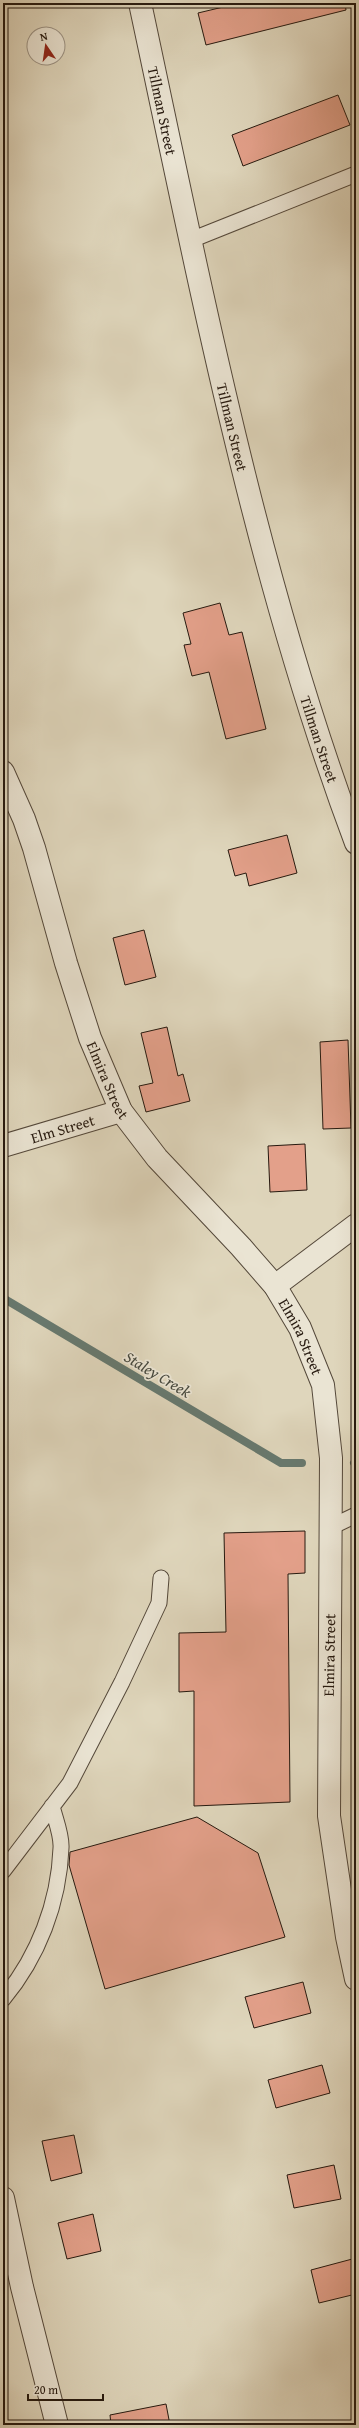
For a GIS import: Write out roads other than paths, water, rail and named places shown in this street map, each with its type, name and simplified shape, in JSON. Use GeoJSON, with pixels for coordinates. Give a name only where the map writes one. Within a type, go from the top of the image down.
{"type":"FeatureCollection","features":[{"type":"Feature","properties":{"kind":"street","name":"Tillman Street"},"geometry":{"type":"LineString","coordinates":[[140,3],[191,240],[251,495],[285,622],[321,743],[356,843]]}},
{"type":"Feature","properties":{"kind":"street","name":"Elmira Street"},"geometry":{"type":"LineString","coordinates":[[3,772],[24,819],[34,848],[66,963],[90,1038],[121,1111],[157,1158],[241,1247],[274,1286],[300,1328],[323,1385],[331,1458],[329,1816],[347,1937],[356,1979]]}},
{"type":"Feature","properties":{"kind":"street","name":"Elm Street"},"geometry":{"type":"LineString","coordinates":[[3,1146],[121,1111]]}},
{"type":"Feature","properties":{"kind":"street"},"geometry":{"type":"LineString","coordinates":[[274,1286],[356,1225]]}},
{"type":"Feature","properties":{"kind":"street"},"geometry":{"type":"LineString","coordinates":[[3,2198],[22,2287],[57,2425]]}},
{"type":"Feature","properties":{"kind":"lane"},"geometry":{"type":"LineString","coordinates":[[191,240],[356,174]]}},
{"type":"Feature","properties":{"kind":"lane"},"geometry":{"type":"LineString","coordinates":[[331,1527],[356,1515]]}},
{"type":"Feature","properties":{"kind":"lane"},"geometry":{"type":"LineString","coordinates":[[3,1871],[70,1783],[122,1682],[159,1603],[161,1578]]}},
{"type":"Feature","properties":{"kind":"lane"},"geometry":{"type":"LineString","coordinates":[[3,1999],[35,1954],[54,1902],[62,1847],[52,1806]]}},
{"type":"Feature","properties":{"kind":"waterway","name":"Staley Creek"},"geometry":{"type":"LineString","coordinates":[[3,1298],[281,1463],[302,1463]]}}]}
